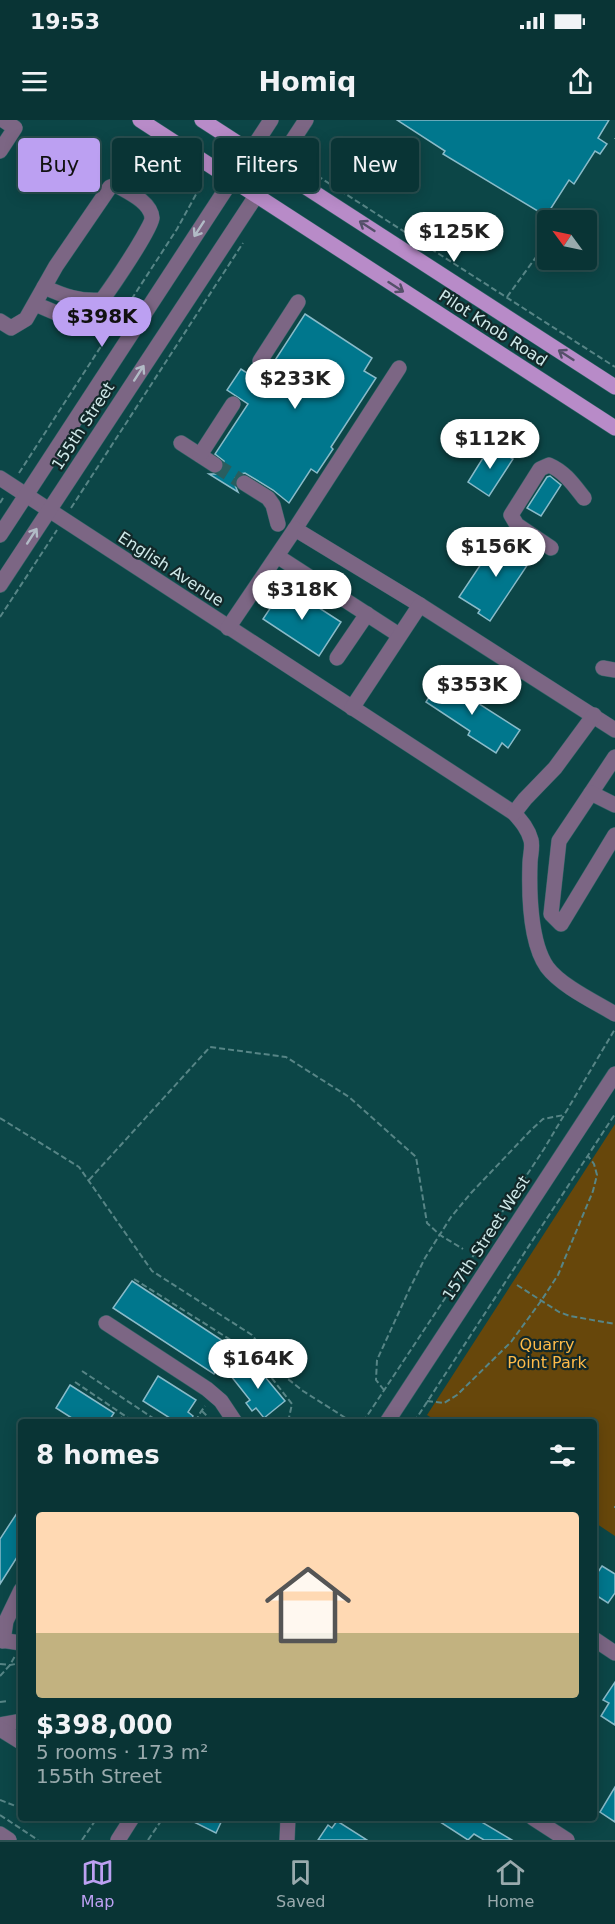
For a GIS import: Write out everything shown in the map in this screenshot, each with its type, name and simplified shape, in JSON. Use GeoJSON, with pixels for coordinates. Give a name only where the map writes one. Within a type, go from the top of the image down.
{"type":"FeatureCollection","features":[{"type":"Feature","properties":{"kind":"main road","name":"Pilot Knob Road"},"geometry":{"type":"LineString","coordinates":[[140,120],[214,169]]}},
{"type":"Feature","properties":{"kind":"main road","name":"Pilot Knob Road"},"geometry":{"type":"LineString","coordinates":[[202,120],[230,138]]}},
{"type":"Feature","properties":{"kind":"main road","name":"Pilot Knob Road"},"geometry":{"type":"LineString","coordinates":[[249,192],[615,428]]}},
{"type":"Feature","properties":{"kind":"main road","name":"Pilot Knob Road"},"geometry":{"type":"LineString","coordinates":[[315,192],[615,387]]}},
{"type":"Feature","properties":{"kind":"street"},"geometry":{"type":"LineString","coordinates":[[0,151],[15,128],[3,120]]}},
{"type":"Feature","properties":{"kind":"street","name":"155th Street"},"geometry":{"type":"LineString","coordinates":[[259,138],[271,120]]}},
{"type":"Feature","properties":{"kind":"street","name":"155th Street"},"geometry":{"type":"LineString","coordinates":[[294,138],[306,120]]}},
{"type":"Feature","properties":{"kind":"street"},"geometry":{"type":"LineString","coordinates":[[0,321],[11,328],[26,319],[56,266],[110,187],[116,185],[147,206],[152,216],[151,223],[132,256],[88,317],[73,319],[35,304]]}},
{"type":"Feature","properties":{"kind":"street","name":"155th Street"},"geometry":{"type":"LineString","coordinates":[[0,535],[223,192]]}},
{"type":"Feature","properties":{"kind":"street","name":"155th Street"},"geometry":{"type":"LineString","coordinates":[[0,585],[258,192]]}},
{"type":"Feature","properties":{"kind":"street"},"geometry":{"type":"LineString","coordinates":[[44,287],[73,299],[102,300]]}},
{"type":"Feature","properties":{"kind":"street"},"geometry":{"type":"LineString","coordinates":[[260,361],[298,302]]}},
{"type":"Feature","properties":{"kind":"street"},"geometry":{"type":"LineString","coordinates":[[228,628],[399,368]]}},
{"type":"Feature","properties":{"kind":"street"},"geometry":{"type":"LineString","coordinates":[[200,456],[233,404]]}},
{"type":"Feature","properties":{"kind":"street"},"geometry":{"type":"LineString","coordinates":[[181,444],[215,465]]}},
{"type":"Feature","properties":{"kind":"street"},"geometry":{"type":"LineString","coordinates":[[551,548],[517,525],[511,515],[540,469],[549,465],[558,469],[568,477],[584,498]]}},
{"type":"Feature","properties":{"kind":"street","name":"English Avenue"},"geometry":{"type":"LineString","coordinates":[[5,482],[514,813],[526,826],[532,842],[531,919],[547,967],[565,983],[615,1014]]}},
{"type":"Feature","properties":{"kind":"street"},"geometry":{"type":"LineString","coordinates":[[244,483],[268,498],[278,524]]}},
{"type":"Feature","properties":{"kind":"street"},"geometry":{"type":"LineString","coordinates":[[295,529],[420,605],[615,730]]}},
{"type":"Feature","properties":{"kind":"street"},"geometry":{"type":"LineString","coordinates":[[277,556],[399,635]]}},
{"type":"Feature","properties":{"kind":"street"},"geometry":{"type":"LineString","coordinates":[[352,708],[420,605]]}},
{"type":"Feature","properties":{"kind":"street"},"geometry":{"type":"LineString","coordinates":[[338,658],[367,614]]}},
{"type":"Feature","properties":{"kind":"street"},"geometry":{"type":"LineString","coordinates":[[514,813],[555,768],[594,715]]}},
{"type":"Feature","properties":{"kind":"street"},"geometry":{"type":"LineString","coordinates":[[615,757],[559,841],[551,914],[561,924],[615,835]]}},
{"type":"Feature","properties":{"kind":"street"},"geometry":{"type":"LineString","coordinates":[[591,793],[615,805]]}},
{"type":"Feature","properties":{"kind":"street"},"geometry":{"type":"LineString","coordinates":[[531,852],[558,851]]}},
{"type":"Feature","properties":{"kind":"street"},"geometry":{"type":"LineString","coordinates":[[534,931],[556,920]]}},
{"type":"Feature","properties":{"kind":"street","name":"157th Street West"},"geometry":{"type":"LineString","coordinates":[[389,1419],[615,1074]]}},
{"type":"Feature","properties":{"kind":"street"},"geometry":{"type":"LineString","coordinates":[[106,1323],[207,1389],[221,1401],[233,1419]]}},
{"type":"Feature","properties":{"kind":"street"},"geometry":{"type":"LineString","coordinates":[[18,1596],[6,1621],[1,1640],[18,1643]]}},
{"type":"Feature","properties":{"kind":"street"},"geometry":{"type":"LineString","coordinates":[[597,1641],[615,1653]]}},
{"type":"Feature","properties":{"kind":"street"},"geometry":{"type":"LineString","coordinates":[[0,1727],[18,1721]]}},
{"type":"Feature","properties":{"kind":"street"},"geometry":{"type":"LineString","coordinates":[[0,1727],[18,1740]]}},
{"type":"Feature","properties":{"kind":"street"},"geometry":{"type":"LineString","coordinates":[[118,1840],[130,1821]]}},
{"type":"Feature","properties":{"kind":"street"},"geometry":{"type":"LineString","coordinates":[[287,1840],[288,1821]]}},
{"type":"Feature","properties":{"kind":"street"},"geometry":{"type":"LineString","coordinates":[[538,1821],[567,1840]]}},
{"type":"Feature","properties":{"kind":"street"},"geometry":{"type":"LineString","coordinates":[[0,1834],[9,1840]]}},
{"type":"Feature","properties":{"kind":"path"},"geometry":{"type":"LineString","coordinates":[[319,177],[615,367]]}},
{"type":"Feature","properties":{"kind":"path"},"geometry":{"type":"LineString","coordinates":[[0,503],[5,482],[171,239],[197,192]]}},
{"type":"Feature","properties":{"kind":"path"},"geometry":{"type":"LineString","coordinates":[[0,617],[243,243]]}},
{"type":"Feature","properties":{"kind":"path"},"geometry":{"type":"LineString","coordinates":[[507,298],[537,256]]}},
{"type":"Feature","properties":{"kind":"path"},"geometry":{"type":"LineString","coordinates":[[365,1419],[564,1115],[615,1029]]}},
{"type":"Feature","properties":{"kind":"path"},"geometry":{"type":"LineString","coordinates":[[89,1180],[210,1047],[286,1057],[350,1097],[416,1157],[426,1223],[463,1249]]}},
{"type":"Feature","properties":{"kind":"path"},"geometry":{"type":"LineString","coordinates":[[416,1419],[615,1114]]}},
{"type":"Feature","properties":{"kind":"path"},"geometry":{"type":"LineString","coordinates":[[384,1390],[376,1380],[377,1360],[425,1258],[451,1217],[471,1193],[543,1119],[564,1115]]}},
{"type":"Feature","properties":{"kind":"path"},"geometry":{"type":"LineString","coordinates":[[0,1118],[79,1167],[152,1270],[252,1335],[283,1375],[303,1391],[347,1419]]}},
{"type":"Feature","properties":{"kind":"path"},"geometry":{"type":"LineString","coordinates":[[427,1401],[444,1402],[457,1395],[511,1342],[558,1275],[593,1191],[597,1175],[594,1164],[587,1156]]}},
{"type":"Feature","properties":{"kind":"path"},"geometry":{"type":"LineString","coordinates":[[134,1279],[253,1354],[292,1404],[289,1419]]}},
{"type":"Feature","properties":{"kind":"path"},"geometry":{"type":"LineString","coordinates":[[517,1285],[570,1316],[615,1324]]}},
{"type":"Feature","properties":{"kind":"path"},"geometry":{"type":"LineString","coordinates":[[82,1371],[154,1419]]}},
{"type":"Feature","properties":{"kind":"path"},"geometry":{"type":"LineString","coordinates":[[75,1382],[129,1419]]}},
{"type":"Feature","properties":{"kind":"path"},"geometry":{"type":"LineString","coordinates":[[202,1410],[210,1419]]}},
{"type":"Feature","properties":{"kind":"path"},"geometry":{"type":"LineString","coordinates":[[121,1419],[123,1415]]}},
{"type":"Feature","properties":{"kind":"path"},"geometry":{"type":"LineString","coordinates":[[0,1676],[10,1665],[18,1647]]}},
{"type":"Feature","properties":{"kind":"path"},"geometry":{"type":"LineString","coordinates":[[0,1664],[18,1664]]}},
{"type":"Feature","properties":{"kind":"path"},"geometry":{"type":"LineString","coordinates":[[0,1702],[8,1701]]}},
{"type":"Feature","properties":{"kind":"path"},"geometry":{"type":"LineString","coordinates":[[0,1800],[18,1807]]}},
{"type":"Feature","properties":{"kind":"path"},"geometry":{"type":"LineString","coordinates":[[0,1815],[38,1840]]}},
{"type":"Feature","properties":{"kind":"path"},"geometry":{"type":"LineString","coordinates":[[82,1840],[95,1821]]}},
{"type":"Feature","properties":{"kind":"path"},"geometry":{"type":"LineString","coordinates":[[148,1840],[161,1821]]}},
{"type":"Feature","properties":{"kind":"green space","name":"Quarry Point Park"},"geometry":{"type":"Polygon","coordinates":[[[615,1124],[615,1536],[597,1524],[597,1419],[433,1419],[427,1415],[615,1124]]]}},
{"type":"Feature","properties":{"kind":"building"},"geometry":{"type":"Polygon","coordinates":[[[397,120],[609,120],[598,138],[607,144],[600,154],[595,151],[574,184],[569,180],[550,210],[537,211],[443,154],[445,151],[397,120]]]}},
{"type":"Feature","properties":{"kind":"building"},"geometry":{"type":"Polygon","coordinates":[[[305,314],[372,358],[364,371],[376,378],[331,447],[333,449],[317,473],[311,469],[289,503],[245,473],[235,478],[234,483],[238,492],[209,474],[219,474],[223,470],[224,461],[215,454],[248,404],[227,390],[241,369],[261,382],[305,314]]]}},
{"type":"Feature","properties":{"kind":"building"},"geometry":{"type":"Polygon","coordinates":[[[491,445],[513,459],[489,496],[468,482],[491,445]]]}},
{"type":"Feature","properties":{"kind":"building"},"geometry":{"type":"Polygon","coordinates":[[[550,476],[561,485],[541,516],[527,508],[547,477],[550,476]]]}},
{"type":"Feature","properties":{"kind":"building"},"geometry":{"type":"Polygon","coordinates":[[[499,537],[519,550],[521,547],[534,555],[490,621],[478,613],[480,610],[459,597],[499,537]]]}},
{"type":"Feature","properties":{"kind":"building"},"geometry":{"type":"Polygon","coordinates":[[[285,586],[341,622],[319,656],[263,619],[285,586]]]}},
{"type":"Feature","properties":{"kind":"building"},"geometry":{"type":"Polygon","coordinates":[[[437,677],[520,730],[508,748],[502,743],[496,753],[468,735],[470,731],[426,702],[431,694],[428,692],[437,677]]]}},
{"type":"Feature","properties":{"kind":"building"},"geometry":{"type":"Polygon","coordinates":[[[132,1281],[232,1347],[214,1374],[113,1308],[132,1281]]]}},
{"type":"Feature","properties":{"kind":"building"},"geometry":{"type":"Polygon","coordinates":[[[251,1360],[285,1401],[264,1418],[256,1408],[252,1411],[246,1403],[250,1400],[231,1376],[251,1360]]]}},
{"type":"Feature","properties":{"kind":"building"},"geometry":{"type":"Polygon","coordinates":[[[158,1376],[196,1400],[188,1412],[193,1416],[192,1419],[171,1419],[143,1401],[158,1376]]]}},
{"type":"Feature","properties":{"kind":"building"},"geometry":{"type":"Polygon","coordinates":[[[70,1385],[114,1413],[110,1419],[73,1419],[56,1408],[70,1385]]]}},
{"type":"Feature","properties":{"kind":"building"},"geometry":{"type":"Polygon","coordinates":[[[18,1512],[18,1556],[0,1584],[0,1539],[18,1512]]]}},
{"type":"Feature","properties":{"kind":"building"},"geometry":{"type":"Polygon","coordinates":[[[602,1566],[615,1574],[615,1593],[608,1603],[597,1596],[597,1574],[602,1566]]]}},
{"type":"Feature","properties":{"kind":"building"},"geometry":{"type":"Polygon","coordinates":[[[615,1682],[615,1725],[601,1716],[609,1703],[603,1700],[615,1682]]]}},
{"type":"Feature","properties":{"kind":"building"},"geometry":{"type":"Polygon","coordinates":[[[615,1787],[615,1822],[600,1812],[615,1787]]]}},
{"type":"Feature","properties":{"kind":"building"},"geometry":{"type":"Polygon","coordinates":[[[192,1821],[222,1821],[216,1833],[192,1821]]]}},
{"type":"Feature","properties":{"kind":"building"},"geometry":{"type":"Polygon","coordinates":[[[337,1821],[367,1840],[318,1840],[328,1825],[332,1828],[337,1821]]]}},
{"type":"Feature","properties":{"kind":"building"},"geometry":{"type":"Polygon","coordinates":[[[439,1821],[480,1821],[512,1840],[484,1840],[474,1834],[468,1840],[439,1821]]]}},
{"type":"Feature","properties":{"kind":"tunnel"},"geometry":{"type":"LineString","coordinates":[[215,465],[244,483]]}}]}
